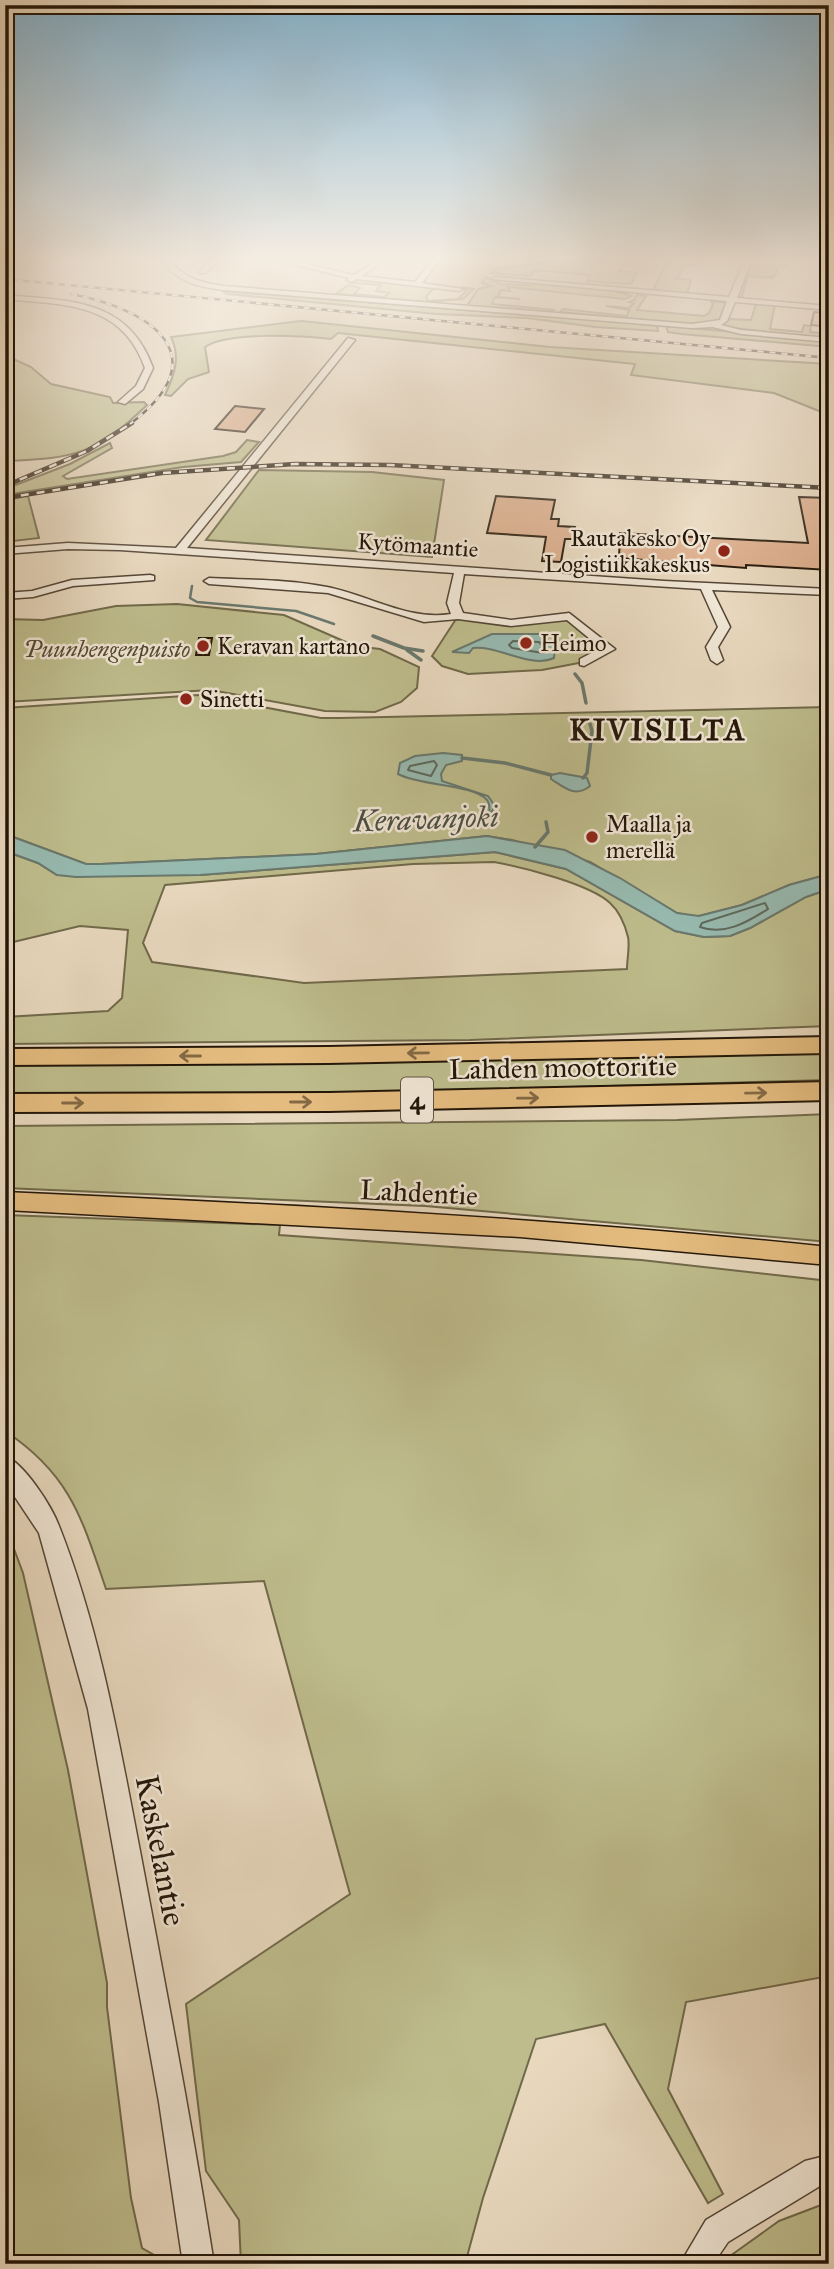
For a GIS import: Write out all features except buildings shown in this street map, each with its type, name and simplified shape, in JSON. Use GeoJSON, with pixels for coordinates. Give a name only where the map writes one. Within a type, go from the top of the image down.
{"type":"FeatureCollection","features":[{"type":"Feature","properties":{"kind":"highway","name":"Lahden moottoritie"},"geometry":{"type":"LineString","coordinates":[[5,1057],[328,1055],[829,1045]]}},
{"type":"Feature","properties":{"kind":"highway","name":"Lahden moottoritie"},"geometry":{"type":"LineString","coordinates":[[5,1103],[329,1102],[829,1091]]}},
{"type":"Feature","properties":{"kind":"main road","name":"Lahdentie"},"geometry":{"type":"LineString","coordinates":[[5,1201],[488,1226],[735,1245],[829,1256]]}},
{"type":"Feature","properties":{"kind":"street"},"geometry":{"type":"LineString","coordinates":[[122,402],[140,387],[149,368],[148,365]]}},
{"type":"Feature","properties":{"kind":"street"},"geometry":{"type":"LineString","coordinates":[[180,550],[331,365]]}},
{"type":"Feature","properties":{"kind":"street","name":"Kytömaantie"},"geometry":{"type":"LineString","coordinates":[[5,551],[94,546],[180,550],[829,592]]}},
{"type":"Feature","properties":{"kind":"street"},"geometry":{"type":"LineString","coordinates":[[458,616],[453,603],[460,569]]}},
{"type":"Feature","properties":{"kind":"street"},"geometry":{"type":"LineString","coordinates":[[5,596],[33,594],[72,583],[150,578]]}},
{"type":"Feature","properties":{"kind":"street"},"geometry":{"type":"LineString","coordinates":[[209,581],[329,590],[389,612],[444,620],[458,616],[511,623],[569,616],[609,649],[584,662]]}},
{"type":"Feature","properties":{"kind":"street"},"geometry":{"type":"LineString","coordinates":[[705,586],[724,627],[712,647],[717,660]]}},
{"type":"Feature","properties":{"kind":"street","name":"Kaskelantie"},"geometry":{"type":"LineString","coordinates":[[5,1466],[20,1482],[48,1528],[69,1591],[100,1709],[174,2102],[199,2264]]}},
{"type":"Feature","properties":{"kind":"street"},"geometry":{"type":"LineString","coordinates":[[695,2264],[717,2231],[816,2172],[829,2170]]}},
{"type":"Feature","properties":{"kind":"green space"},"geometry":{"type":"Polygon","coordinates":[[[7,365],[26,365],[51,384],[110,397],[113,403],[144,402],[147,405],[113,434],[83,451],[49,458],[5,461],[7,365]]]}},
{"type":"Feature","properties":{"kind":"green space"},"geometry":{"type":"Polygon","coordinates":[[[175,365],[208,365],[209,372],[188,379],[171,396],[165,395],[175,365]]]}},
{"type":"Feature","properties":{"kind":"green space"},"geometry":{"type":"Polygon","coordinates":[[[635,365],[829,365],[829,415],[774,393],[631,375],[635,365]]]}},
{"type":"Feature","properties":{"kind":"green space"},"geometry":{"type":"Polygon","coordinates":[[[247,440],[259,442],[241,462],[183,467],[5,495],[5,489],[70,464],[110,443],[112,448],[63,476],[67,479],[223,456],[236,452],[247,440]]]}},
{"type":"Feature","properties":{"kind":"green space"},"geometry":{"type":"Polygon","coordinates":[[[259,470],[372,472],[444,480],[432,557],[206,540],[259,470]]]}},
{"type":"Feature","properties":{"kind":"green space"},"geometry":{"type":"Polygon","coordinates":[[[28,496],[39,538],[5,542],[5,500],[28,496]]]}},
{"type":"Feature","properties":{"kind":"green space","name":"Puunhengenpuisto"},"geometry":{"type":"Polygon","coordinates":[[[177,604],[284,615],[355,646],[380,649],[419,667],[417,688],[401,702],[375,712],[325,711],[211,690],[5,702],[5,619],[43,620],[116,606],[177,604]]]}},
{"type":"Feature","properties":{"kind":"green space"},"geometry":{"type":"Polygon","coordinates":[[[458,616],[511,623],[569,616],[609,649],[584,662],[542,670],[468,674],[442,666],[432,656],[458,616]]]}},
{"type":"Feature","properties":{"kind":"green space"},"geometry":{"type":"Polygon","coordinates":[[[199,695],[321,718],[829,707],[829,874],[789,885],[742,905],[691,916],[677,913],[590,862],[512,840],[487,836],[316,854],[86,864],[5,834],[5,708],[199,695]]]}},
{"type":"Feature","properties":{"kind":"green space"},"geometry":{"type":"Polygon","coordinates":[[[5,851],[38,863],[57,875],[200,875],[495,852],[566,869],[675,931],[704,937],[730,936],[806,897],[829,889],[829,1026],[470,1040],[5,1044],[5,1017],[108,1011],[122,998],[128,930],[80,926],[5,944],[5,851]],[[494,862],[413,864],[165,885],[143,943],[152,962],[304,983],[627,969],[628,937],[621,918],[610,903],[572,883],[494,862]]]}},
{"type":"Feature","properties":{"kind":"green space"},"geometry":{"type":"Polygon","coordinates":[[[829,1052],[829,1080],[350,1093],[5,1094],[5,1064],[265,1064],[829,1052]]]}},
{"type":"Feature","properties":{"kind":"green space"},"geometry":{"type":"Polygon","coordinates":[[[829,1114],[829,1242],[425,1206],[5,1188],[5,1126],[677,1120],[829,1114]]]}},
{"type":"Feature","properties":{"kind":"green space"},"geometry":{"type":"Polygon","coordinates":[[[5,1215],[280,1225],[279,1235],[641,1260],[829,1281],[829,1976],[686,2002],[668,2089],[723,2194],[708,2203],[605,2024],[536,2039],[483,2198],[465,2264],[241,2264],[239,2220],[206,2171],[186,2004],[350,1894],[264,1581],[106,1589],[81,1520],[60,1482],[45,1464],[5,1431],[5,1215]]]}},
{"type":"Feature","properties":{"kind":"green space"},"geometry":{"type":"Polygon","coordinates":[[[5,1525],[23,1573],[68,1770],[107,1983],[107,2007],[131,2198],[142,2248],[163,2260],[163,2264],[5,2264],[5,1898],[11,1882],[5,1878],[5,1525]]]}},
{"type":"Feature","properties":{"kind":"green space"},"geometry":{"type":"Polygon","coordinates":[[[829,2202],[829,2264],[733,2264],[730,2256],[779,2221],[829,2202]]]}},
{"type":"Feature","properties":{"kind":"water"},"geometry":{"type":"Polygon","coordinates":[[[492,634],[542,634],[555,647],[554,658],[535,661],[483,648],[473,648],[469,653],[452,652],[492,634]]]}},
{"type":"Feature","properties":{"kind":"water"},"geometry":{"type":"Polygon","coordinates":[[[443,753],[462,755],[462,761],[446,765],[441,774],[442,781],[488,796],[495,806],[489,816],[488,802],[480,795],[398,774],[400,763],[415,756],[443,753]]]}},
{"type":"Feature","properties":{"kind":"water"},"geometry":{"type":"Polygon","coordinates":[[[560,773],[587,778],[590,786],[580,791],[570,790],[551,779],[551,775],[560,773]]]}},
{"type":"Feature","properties":{"kind":"water"},"geometry":{"type":"Polygon","coordinates":[[[5,834],[86,864],[316,854],[487,836],[565,850],[620,878],[677,913],[699,916],[742,905],[789,885],[829,874],[829,889],[806,897],[730,936],[704,937],[675,931],[566,869],[495,852],[200,875],[76,877],[57,875],[38,863],[5,851],[5,834]]]}},
{"type":"Feature","properties":{"kind":"waterway"},"geometry":{"type":"LineString","coordinates":[[192,586],[190,598],[197,602],[296,611],[334,624]]}},
{"type":"Feature","properties":{"kind":"waterway"},"geometry":{"type":"LineString","coordinates":[[373,636],[404,648],[423,651]]}},
{"type":"Feature","properties":{"kind":"waterway"},"geometry":{"type":"LineString","coordinates":[[407,650],[421,660]]}},
{"type":"Feature","properties":{"kind":"waterway"},"geometry":{"type":"LineString","coordinates":[[575,674],[582,683],[586,703]]}},
{"type":"Feature","properties":{"kind":"waterway"},"geometry":{"type":"LineString","coordinates":[[583,778],[587,773],[592,731],[590,724]]}},
{"type":"Feature","properties":{"kind":"waterway"},"geometry":{"type":"LineString","coordinates":[[462,758],[505,763],[551,775]]}},
{"type":"Feature","properties":{"kind":"waterway"},"geometry":{"type":"LineString","coordinates":[[535,847],[548,832],[546,822]]}},
{"type":"Feature","properties":{"kind":"railway"},"geometry":{"type":"LineString","coordinates":[[130,424],[157,400],[170,377],[171,365]]}},
{"type":"Feature","properties":{"kind":"railway"},"geometry":{"type":"LineString","coordinates":[[5,486],[87,451],[132,423]]}},
{"type":"Feature","properties":{"kind":"railway"},"geometry":{"type":"LineString","coordinates":[[5,498],[162,473],[295,464],[390,465],[829,488]]}},
{"type":"Feature","properties":{"kind":"place","name":"Rautakesko Oy Logistiikkakeskus"},"geometry":{"type":"Point","coordinates":[724,551]}},
{"type":"Feature","properties":{"kind":"place","name":"Heimo"},"geometry":{"type":"Point","coordinates":[526,643]}},
{"type":"Feature","properties":{"kind":"place","name":"Keravan kartano"},"geometry":{"type":"Point","coordinates":[203,646]}},
{"type":"Feature","properties":{"kind":"place","name":"Sinetti"},"geometry":{"type":"Point","coordinates":[186,699]}},
{"type":"Feature","properties":{"kind":"place","name":"Maalla ja merellä"},"geometry":{"type":"Point","coordinates":[592,837]}},
{"type":"Feature","properties":{"kind":"district","name":"KIVISILTA"},"geometry":{"type":"Point","coordinates":[658,730]}},
{"type":"Feature","properties":{"kind":"water label","name":"Keravanjoki"},"geometry":{"type":"Point","coordinates":[426,819]}}]}
